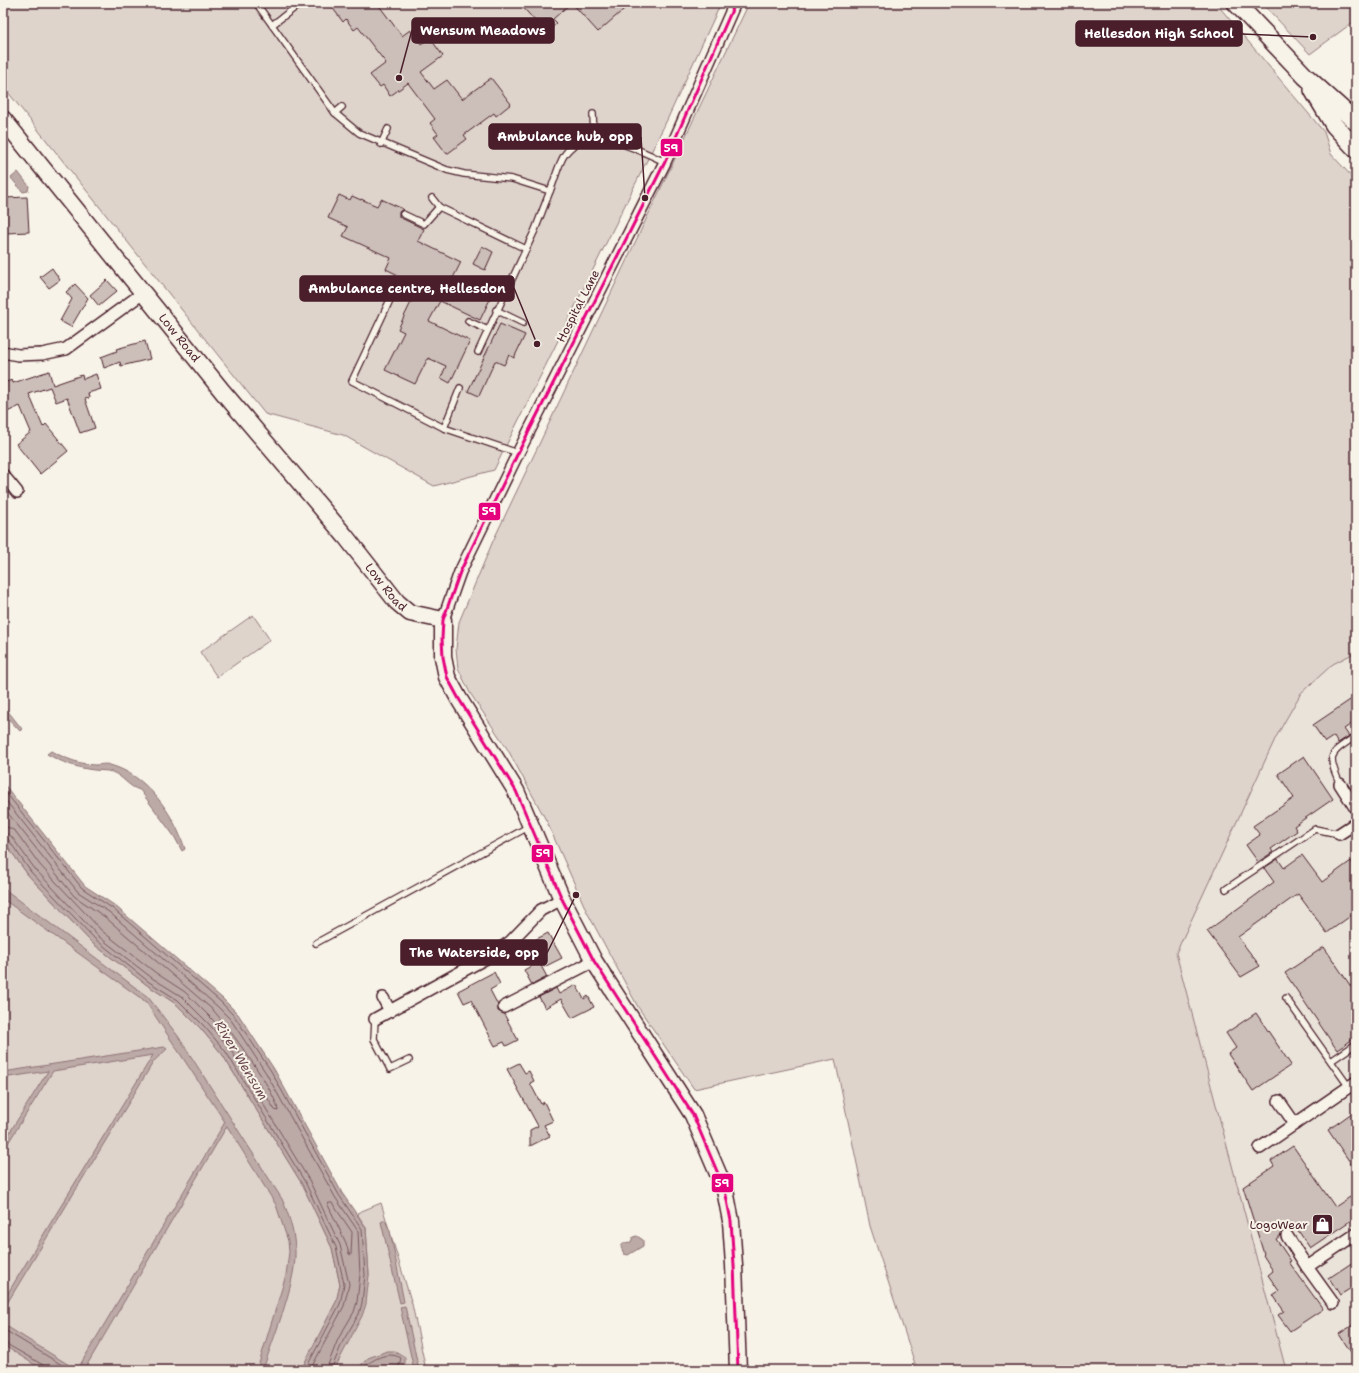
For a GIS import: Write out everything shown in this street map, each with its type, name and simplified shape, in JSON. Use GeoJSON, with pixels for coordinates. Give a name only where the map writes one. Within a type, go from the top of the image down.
{"type":"FeatureCollection","features":[{"type":"Feature","properties":{"kind":"main road"},"geometry":{"type":"LineString","coordinates":[[1236,3],[1305,76],[1356,122]]}},
{"type":"Feature","properties":{"kind":"main road"},"geometry":{"type":"LineString","coordinates":[[1305,76],[1334,125],[1355,142]]}},
{"type":"Feature","properties":{"kind":"street","name":"Hospital Lane"},"geometry":{"type":"LineString","coordinates":[[443,620],[460,572],[518,453],[665,162],[735,3]]}},
{"type":"Feature","properties":{"kind":"street","name":"Low Road"},"geometry":{"type":"LineString","coordinates":[[3,119],[223,392],[346,537],[397,602],[410,613],[443,620]]}},
{"type":"Feature","properties":{"kind":"street"},"geometry":{"type":"LineString","coordinates":[[3,352],[18,355],[42,354],[66,349],[143,293]]}},
{"type":"Feature","properties":{"kind":"street"},"geometry":{"type":"LineString","coordinates":[[4,478],[17,492]]}},
{"type":"Feature","properties":{"kind":"street"},"geometry":{"type":"LineString","coordinates":[[443,620],[443,657],[447,677],[516,791],[562,899],[594,961],[693,1114],[726,1190],[731,1221],[734,1265],[738,1370]]}},
{"type":"Feature","properties":{"kind":"street"},"geometry":{"type":"LineString","coordinates":[[1340,784],[1356,809]]}},
{"type":"Feature","properties":{"kind":"street"},"geometry":{"type":"LineString","coordinates":[[1339,834],[1356,823]]}},
{"type":"Feature","properties":{"kind":"street"},"geometry":{"type":"LineString","coordinates":[[375,1019],[488,957],[510,942],[541,910],[562,899]]}},
{"type":"Feature","properties":{"kind":"street"},"geometry":{"type":"LineString","coordinates":[[504,1007],[594,961]]}},
{"type":"Feature","properties":{"kind":"street"},"geometry":{"type":"LineString","coordinates":[[383,998],[390,1011]]}},
{"type":"Feature","properties":{"kind":"street"},"geometry":{"type":"LineString","coordinates":[[1260,1148],[1352,1085]]}},
{"type":"Feature","properties":{"kind":"street"},"geometry":{"type":"LineString","coordinates":[[1279,1101],[1295,1124]]}},
{"type":"Feature","properties":{"kind":"street"},"geometry":{"type":"LineString","coordinates":[[1307,1267],[1356,1234]]}},
{"type":"Feature","properties":{"kind":"street"},"geometry":{"type":"LineString","coordinates":[[1287,1236],[1332,1303]]}},
{"type":"Feature","properties":{"kind":"lane"},"geometry":{"type":"LineString","coordinates":[[256,3],[335,113],[359,133],[381,144],[447,170],[464,174],[512,179],[550,191]]}},
{"type":"Feature","properties":{"kind":"lane"},"geometry":{"type":"LineString","coordinates":[[272,25],[301,3]]}},
{"type":"Feature","properties":{"kind":"lane"},"geometry":{"type":"LineString","coordinates":[[335,113],[342,107]]}},
{"type":"Feature","properties":{"kind":"lane"},"geometry":{"type":"LineString","coordinates":[[594,114],[594,138]]}},
{"type":"Feature","properties":{"kind":"lane"},"geometry":{"type":"LineString","coordinates":[[381,144],[388,129]]}},
{"type":"Feature","properties":{"kind":"lane"},"geometry":{"type":"LineString","coordinates":[[478,352],[496,310],[526,249],[565,154],[574,145],[594,138],[608,139],[665,162]]}},
{"type":"Feature","properties":{"kind":"lane"},"geometry":{"type":"LineString","coordinates":[[432,198],[439,207],[526,249]]}},
{"type":"Feature","properties":{"kind":"lane"},"geometry":{"type":"LineString","coordinates":[[403,214],[424,224],[439,207]]}},
{"type":"Feature","properties":{"kind":"lane"},"geometry":{"type":"LineString","coordinates":[[388,292],[390,300],[352,381],[444,428],[518,453]]}},
{"type":"Feature","properties":{"kind":"lane"},"geometry":{"type":"LineString","coordinates":[[496,310],[523,323]]}},
{"type":"Feature","properties":{"kind":"lane"},"geometry":{"type":"LineString","coordinates":[[468,321],[488,330]]}},
{"type":"Feature","properties":{"kind":"lane"},"geometry":{"type":"LineString","coordinates":[[444,428],[460,388]]}},
{"type":"Feature","properties":{"kind":"lane"},"geometry":{"type":"LineString","coordinates":[[1340,784],[1331,766],[1331,757],[1335,751],[1356,736]]}},
{"type":"Feature","properties":{"kind":"lane"},"geometry":{"type":"LineString","coordinates":[[316,943],[530,826]]}},
{"type":"Feature","properties":{"kind":"lane"},"geometry":{"type":"LineString","coordinates":[[1226,889],[1315,829],[1339,834]]}},
{"type":"Feature","properties":{"kind":"lane"},"geometry":{"type":"LineString","coordinates":[[1286,998],[1330,1061],[1352,1085]]}},
{"type":"Feature","properties":{"kind":"lane"},"geometry":{"type":"LineString","coordinates":[[375,1019],[374,1039],[390,1069],[409,1060]]}},
{"type":"Feature","properties":{"kind":"lane"},"geometry":{"type":"LineString","coordinates":[[1330,1061],[1356,1044]]}},
{"type":"Feature","properties":{"kind":"shaded area"},"geometry":{"type":"Polygon","coordinates":[[[3,3],[721,3],[667,120],[494,470],[434,486],[343,435],[265,414],[3,86],[3,3]]]}},
{"type":"Feature","properties":{"kind":"shaded area"},"geometry":{"type":"Polygon","coordinates":[[[749,3],[1216,3],[1324,132],[1331,154],[1356,181],[1356,652],[1333,664],[1301,693],[1276,737],[1176,953],[1286,1370],[917,1370],[870,1226],[835,1059],[694,1089],[638,1007],[587,912],[547,822],[508,750],[470,693],[458,668],[456,649],[459,622],[493,541],[749,3]]]}},
{"type":"Feature","properties":{"kind":"shaded area"},"geometry":{"type":"Polygon","coordinates":[[[1262,3],[1356,3],[1356,20],[1310,54],[1262,3]]]}},
{"type":"Feature","properties":{"kind":"shaded area"},"geometry":{"type":"Polygon","coordinates":[[[253,615],[270,640],[217,677],[200,652],[253,615]]]}},
{"type":"Feature","properties":{"kind":"shaded area"},"geometry":{"type":"Polygon","coordinates":[[[1356,652],[1356,1370],[1286,1370],[1176,953],[1276,737],[1301,693],[1333,664],[1356,652]]]}},
{"type":"Feature","properties":{"kind":"shaded area"},"geometry":{"type":"Polygon","coordinates":[[[3,840],[28,875],[92,943],[147,985],[176,1004],[201,1029],[222,1054],[302,1184],[332,1248],[340,1285],[336,1302],[301,1370],[3,1370],[3,840]]]}},
{"type":"Feature","properties":{"kind":"shaded area"},"geometry":{"type":"Polygon","coordinates":[[[381,1203],[412,1304],[426,1370],[334,1370],[346,1343],[369,1275],[366,1228],[357,1213],[381,1203]]]}},
{"type":"Feature","properties":{"kind":"water"},"geometry":{"type":"Polygon","coordinates":[[[18,172],[29,186],[28,191],[23,192],[11,178],[18,172]]]}},
{"type":"Feature","properties":{"kind":"water"},"geometry":{"type":"Polygon","coordinates":[[[3,705],[22,729],[20,731],[3,713],[3,705]]]}},
{"type":"Feature","properties":{"kind":"water"},"geometry":{"type":"Polygon","coordinates":[[[51,751],[77,762],[95,765],[110,765],[136,777],[157,798],[166,810],[174,823],[185,849],[182,851],[174,836],[140,790],[136,789],[112,772],[81,768],[58,760],[47,754],[51,751]]]}},
{"type":"Feature","properties":{"kind":"water","name":"River Wensum"},"geometry":{"type":"Polygon","coordinates":[[[3,783],[85,886],[114,905],[223,999],[238,1014],[274,1069],[342,1193],[366,1228],[369,1275],[366,1304],[362,1316],[334,1370],[301,1370],[336,1302],[340,1285],[332,1248],[302,1184],[222,1054],[201,1029],[176,1004],[147,985],[92,943],[28,875],[3,840],[3,783]]]}},
{"type":"Feature","properties":{"kind":"water"},"geometry":{"type":"Polygon","coordinates":[[[3,888],[148,997],[178,1036],[282,1199],[292,1228],[295,1243],[295,1258],[287,1300],[263,1370],[257,1370],[286,1275],[289,1252],[288,1241],[276,1205],[227,1126],[84,1370],[77,1370],[225,1122],[146,1002],[3,899],[3,888]]]}},
{"type":"Feature","properties":{"kind":"water"},"geometry":{"type":"Polygon","coordinates":[[[164,1047],[167,1049],[154,1061],[3,1310],[3,1301],[153,1055],[53,1071],[3,1151],[3,1143],[48,1071],[3,1078],[3,1072],[164,1047]]]}},
{"type":"Feature","properties":{"kind":"water"},"geometry":{"type":"Polygon","coordinates":[[[385,1220],[390,1231],[404,1302],[400,1303],[381,1222],[385,1220]]]}},
{"type":"Feature","properties":{"kind":"water"},"geometry":{"type":"Polygon","coordinates":[[[637,1236],[643,1240],[643,1246],[628,1255],[624,1254],[621,1247],[623,1243],[631,1242],[633,1237],[637,1236]]]}},
{"type":"Feature","properties":{"kind":"water"},"geometry":{"type":"Polygon","coordinates":[[[405,1306],[419,1370],[414,1370],[400,1307],[405,1306]]]}},
{"type":"Feature","properties":{"kind":"water"},"geometry":{"type":"Polygon","coordinates":[[[3,1324],[77,1370],[43,1370],[3,1345],[3,1324]]]}},
{"type":"Feature","properties":{"kind":"water"},"geometry":{"type":"Polygon","coordinates":[[[387,1351],[395,1351],[405,1357],[405,1364],[402,1370],[356,1370],[368,1358],[387,1351]]]}},
{"type":"Feature","properties":{"kind":"building"},"geometry":{"type":"Polygon","coordinates":[[[329,3],[377,3],[402,36],[410,30],[421,44],[430,38],[443,56],[421,72],[434,89],[447,80],[462,99],[491,78],[511,104],[496,116],[494,113],[464,135],[467,139],[447,154],[434,137],[438,134],[430,123],[435,119],[408,83],[390,96],[383,85],[380,87],[370,75],[386,63],[358,27],[354,30],[346,19],[343,22],[329,3]]]}},
{"type":"Feature","properties":{"kind":"building"},"geometry":{"type":"Polygon","coordinates":[[[519,3],[571,3],[553,19],[557,23],[546,33],[519,3]]]}},
{"type":"Feature","properties":{"kind":"building"},"geometry":{"type":"Polygon","coordinates":[[[572,3],[631,3],[598,32],[572,3]]]}},
{"type":"Feature","properties":{"kind":"building"},"geometry":{"type":"Polygon","coordinates":[[[339,195],[350,200],[352,196],[377,206],[381,199],[403,209],[399,212],[399,217],[424,229],[418,241],[461,262],[451,282],[478,295],[482,288],[493,293],[480,320],[440,301],[429,321],[470,341],[450,383],[441,378],[446,366],[428,358],[415,384],[385,370],[404,332],[398,329],[415,294],[392,283],[396,274],[386,269],[391,258],[343,236],[348,227],[328,218],[339,195]]]}},
{"type":"Feature","properties":{"kind":"building"},"geometry":{"type":"Polygon","coordinates":[[[27,197],[29,232],[6,233],[4,198],[27,197]]]}},
{"type":"Feature","properties":{"kind":"building"},"geometry":{"type":"Polygon","coordinates":[[[482,246],[493,252],[485,270],[473,264],[482,246]]]}},
{"type":"Feature","properties":{"kind":"building"},"geometry":{"type":"Polygon","coordinates":[[[52,268],[60,280],[49,288],[40,277],[52,268]]]}},
{"type":"Feature","properties":{"kind":"building"},"geometry":{"type":"Polygon","coordinates":[[[107,280],[117,291],[99,306],[90,295],[107,280]]]}},
{"type":"Feature","properties":{"kind":"building"},"geometry":{"type":"Polygon","coordinates":[[[75,284],[88,298],[71,327],[60,321],[72,299],[66,292],[75,284]]]}},
{"type":"Feature","properties":{"kind":"building"},"geometry":{"type":"Polygon","coordinates":[[[500,324],[525,335],[514,358],[509,355],[504,365],[495,361],[479,396],[468,391],[500,324]]]}},
{"type":"Feature","properties":{"kind":"building"},"geometry":{"type":"Polygon","coordinates":[[[145,341],[150,359],[121,366],[120,362],[104,368],[101,357],[117,351],[116,349],[145,341]]]}},
{"type":"Feature","properties":{"kind":"building"},"geometry":{"type":"Polygon","coordinates":[[[49,371],[53,385],[82,375],[83,379],[96,374],[101,389],[88,393],[89,398],[85,399],[95,428],[80,433],[67,398],[56,402],[50,387],[29,394],[43,427],[46,424],[68,451],[40,474],[16,444],[31,432],[20,406],[3,414],[3,383],[12,380],[13,383],[49,371]]]}},
{"type":"Feature","properties":{"kind":"building"},"geometry":{"type":"Polygon","coordinates":[[[1356,696],[1356,721],[1344,729],[1349,736],[1338,743],[1334,736],[1325,742],[1313,725],[1356,696]]]}},
{"type":"Feature","properties":{"kind":"building"},"geometry":{"type":"Polygon","coordinates":[[[1304,756],[1333,799],[1294,826],[1297,831],[1271,849],[1273,852],[1258,862],[1246,845],[1260,835],[1253,826],[1294,798],[1278,774],[1304,756]]]}},
{"type":"Feature","properties":{"kind":"building"},"geometry":{"type":"Polygon","coordinates":[[[1302,855],[1322,882],[1351,861],[1356,868],[1356,912],[1327,933],[1298,894],[1238,937],[1260,966],[1241,977],[1207,931],[1274,882],[1264,868],[1278,859],[1284,868],[1302,855]]]}},
{"type":"Feature","properties":{"kind":"building"},"geometry":{"type":"Polygon","coordinates":[[[548,933],[562,958],[544,967],[531,942],[548,933]]]}},
{"type":"Feature","properties":{"kind":"building"},"geometry":{"type":"Polygon","coordinates":[[[1324,947],[1352,988],[1356,985],[1356,1037],[1337,1050],[1285,973],[1324,947]]]}},
{"type":"Feature","properties":{"kind":"building"},"geometry":{"type":"Polygon","coordinates":[[[539,962],[547,977],[532,985],[524,970],[539,962]]]}},
{"type":"Feature","properties":{"kind":"building"},"geometry":{"type":"Polygon","coordinates":[[[494,972],[500,984],[490,990],[498,1005],[498,1011],[504,1014],[518,1040],[506,1046],[504,1042],[495,1046],[471,1000],[464,1003],[458,991],[494,972]]]}},
{"type":"Feature","properties":{"kind":"building"},"geometry":{"type":"Polygon","coordinates":[[[576,985],[584,999],[588,996],[594,1007],[572,1018],[561,999],[545,1008],[539,997],[556,988],[559,994],[576,985]]]}},
{"type":"Feature","properties":{"kind":"building"},"geometry":{"type":"Polygon","coordinates":[[[1256,1013],[1291,1065],[1253,1091],[1228,1054],[1236,1048],[1226,1033],[1256,1013]]]}},
{"type":"Feature","properties":{"kind":"building"},"geometry":{"type":"Polygon","coordinates":[[[519,1063],[525,1073],[529,1071],[534,1081],[530,1083],[541,1104],[544,1102],[553,1121],[544,1125],[550,1136],[530,1146],[530,1130],[538,1126],[507,1069],[519,1063]]]}},
{"type":"Feature","properties":{"kind":"building"},"geometry":{"type":"Polygon","coordinates":[[[1356,1110],[1356,1171],[1328,1130],[1356,1110]]]}},
{"type":"Feature","properties":{"kind":"building"},"geometry":{"type":"Polygon","coordinates":[[[1293,1146],[1335,1207],[1356,1193],[1356,1217],[1310,1248],[1295,1226],[1290,1230],[1283,1230],[1280,1236],[1276,1239],[1291,1261],[1289,1262],[1323,1309],[1290,1331],[1278,1315],[1284,1311],[1273,1295],[1279,1291],[1268,1275],[1273,1271],[1263,1255],[1264,1254],[1243,1187],[1274,1166],[1271,1161],[1293,1146]]]}},
{"type":"Feature","properties":{"kind":"building"},"geometry":{"type":"Polygon","coordinates":[[[1356,1260],[1356,1285],[1340,1295],[1329,1278],[1356,1260]]]}},
{"type":"Feature","properties":{"kind":"building"},"geometry":{"type":"Polygon","coordinates":[[[1356,1323],[1356,1360],[1339,1334],[1356,1323]]]}},
{"type":"Feature","properties":{"kind":"transit line","name":"59"},"geometry":{"type":"LineString","coordinates":[[735,3],[665,162],[518,453],[460,572],[443,620],[442,639],[443,657],[447,677],[516,791],[562,899],[594,961],[693,1115],[725,1190],[731,1221],[738,1370]]}},
{"type":"Feature","properties":{"kind":"place","name":"Hellesdon High School"},"geometry":{"type":"Point","coordinates":[1313,37]}},
{"type":"Feature","properties":{"kind":"place","name":"Wensum Meadows"},"geometry":{"type":"Point","coordinates":[399,78]}},
{"type":"Feature","properties":{"kind":"place","name":"Ambulance hub, opp"},"geometry":{"type":"Point","coordinates":[645,198]}},
{"type":"Feature","properties":{"kind":"place","name":"Ambulance centre, Hellesdon"},"geometry":{"type":"Point","coordinates":[537,344]}},
{"type":"Feature","properties":{"kind":"place","name":"The Waterside, opp"},"geometry":{"type":"Point","coordinates":[576,895]}},
{"type":"Feature","properties":{"kind":"place","name":"LogoWear"},"geometry":{"type":"Point","coordinates":[1323,1225]}}]}
